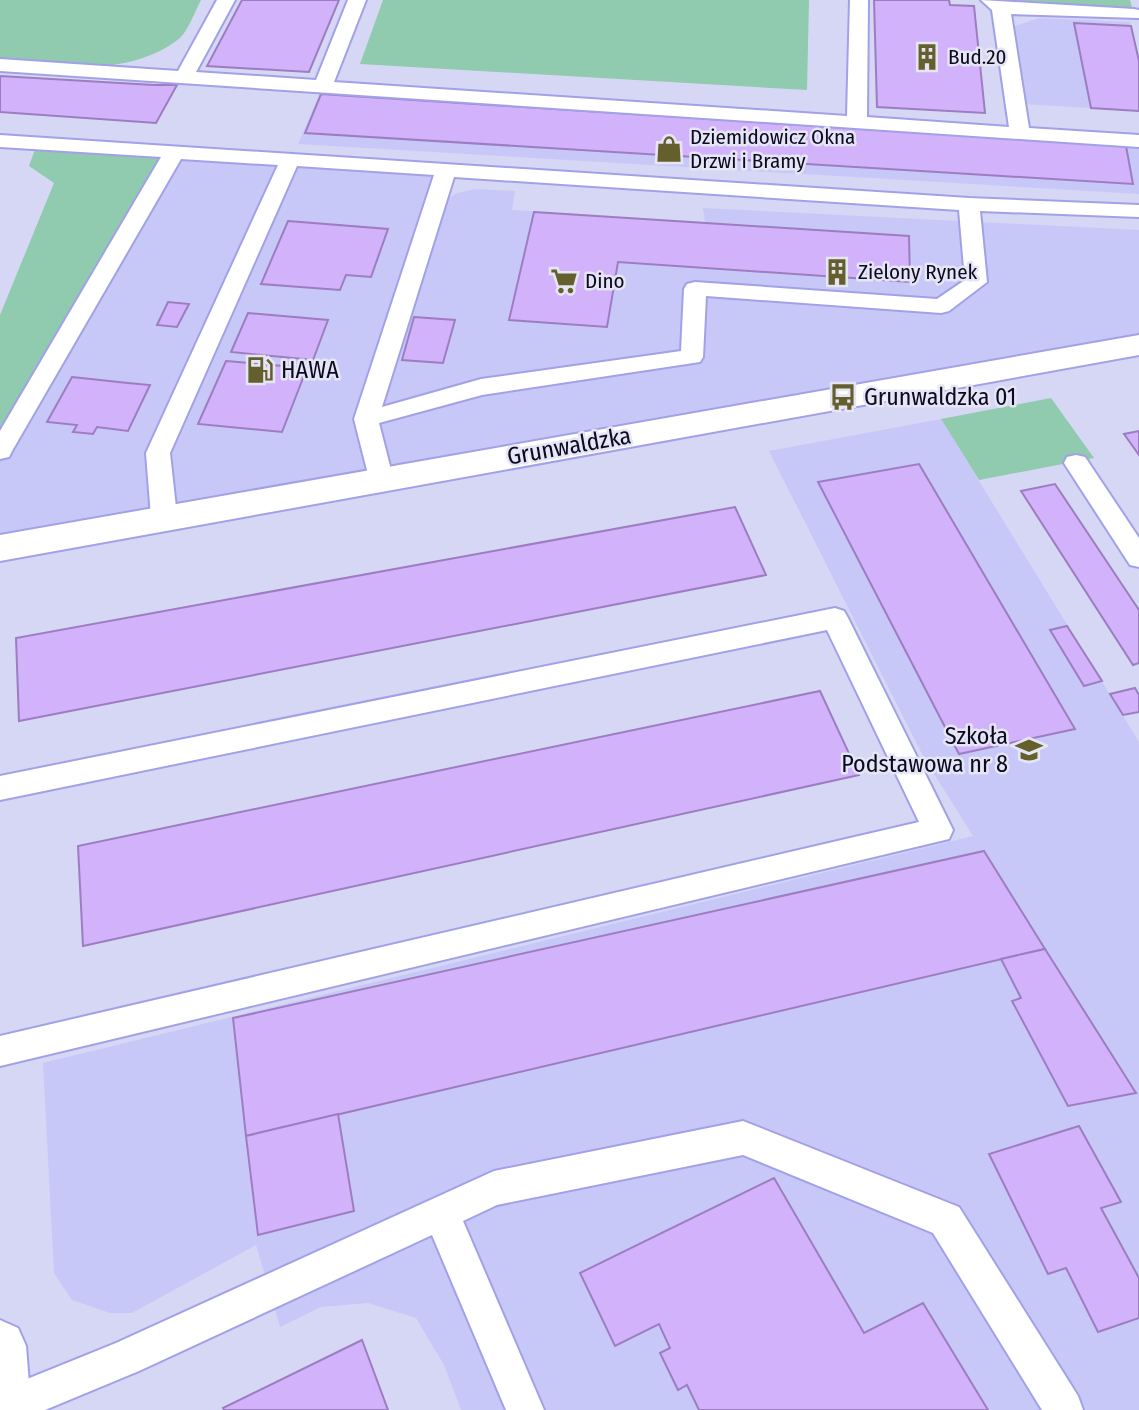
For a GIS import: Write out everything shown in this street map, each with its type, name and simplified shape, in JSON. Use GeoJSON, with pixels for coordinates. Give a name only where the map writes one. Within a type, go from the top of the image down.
{"type":"FeatureCollection","features":[{"type":"Feature","properties":{"kind":"street","name":"Grunwaldzka"},"geometry":{"type":"LineString","coordinates":[[0,548],[1139,345]]}},
{"type":"Feature","properties":{"kind":"street"},"geometry":{"type":"LineString","coordinates":[[0,1346],[5,1409]]}},
{"type":"Feature","properties":{"kind":"lane"},"geometry":{"type":"LineString","coordinates":[[184,77],[226,0]]}},
{"type":"Feature","properties":{"kind":"lane"},"geometry":{"type":"LineString","coordinates":[[323,86],[357,0]]}},
{"type":"Feature","properties":{"kind":"lane"},"geometry":{"type":"LineString","coordinates":[[858,122],[859,0]]}},
{"type":"Feature","properties":{"kind":"lane"},"geometry":{"type":"LineString","coordinates":[[1020,133],[995,4],[1135,11]]}},
{"type":"Feature","properties":{"kind":"lane"},"geometry":{"type":"LineString","coordinates":[[0,65],[1139,141]]}},
{"type":"Feature","properties":{"kind":"lane"},"geometry":{"type":"LineString","coordinates":[[0,141],[969,204],[1139,212]]}},
{"type":"Feature","properties":{"kind":"lane"},"geometry":{"type":"LineString","coordinates":[[0,451],[174,153]]}},
{"type":"Feature","properties":{"kind":"lane"},"geometry":{"type":"LineString","coordinates":[[164,517],[159,453],[290,160]]}},
{"type":"Feature","properties":{"kind":"lane"},"geometry":{"type":"LineString","coordinates":[[381,478],[366,419],[446,170]]}},
{"type":"Feature","properties":{"kind":"lane"},"geometry":{"type":"LineString","coordinates":[[366,419],[481,387],[692,356],[695,289],[941,306],[976,282],[969,204]]}},
{"type":"Feature","properties":{"kind":"lane"},"geometry":{"type":"LineString","coordinates":[[1076,463],[1138,554]]}},
{"type":"Feature","properties":{"kind":"lane"},"geometry":{"type":"LineString","coordinates":[[0,788],[835,618],[938,830],[0,1051]]}},
{"type":"Feature","properties":{"kind":"lane"},"geometry":{"type":"LineString","coordinates":[[5,1409],[198,1325],[494,1188],[743,1138],[946,1220],[1064,1410]]}},
{"type":"Feature","properties":{"kind":"lane"},"geometry":{"type":"LineString","coordinates":[[441,1213],[525,1410]]}},
{"type":"Feature","properties":{"kind":"shaded area"},"geometry":{"type":"Polygon","coordinates":[[[1039,18],[1130,22],[1139,61],[1139,111],[1023,104],[1012,27],[1039,18]]]}},
{"type":"Feature","properties":{"kind":"shaded area"},"geometry":{"type":"Polygon","coordinates":[[[323,86],[1139,141],[1139,194],[298,144],[323,86]]]}},
{"type":"Feature","properties":{"kind":"shaded area"},"geometry":{"type":"Polygon","coordinates":[[[174,153],[446,170],[436,206],[457,193],[475,189],[515,191],[512,210],[705,222],[703,208],[1139,230],[1139,345],[0,548],[0,451],[174,153]]]}},
{"type":"Feature","properties":{"kind":"shaded area"},"geometry":{"type":"Polygon","coordinates":[[[941,419],[1139,742],[1139,1410],[461,1410],[444,1365],[416,1318],[368,1303],[321,1307],[280,1327],[256,1245],[132,1313],[110,1313],[72,1300],[54,1273],[43,1063],[973,836],[924,758],[769,451],[941,419]]]}},
{"type":"Feature","properties":{"kind":"green space"},"geometry":{"type":"Polygon","coordinates":[[[0,0],[201,0],[180,38],[161,50],[118,64],[45,68],[0,65],[0,0]]]}},
{"type":"Feature","properties":{"kind":"green space"},"geometry":{"type":"Polygon","coordinates":[[[383,0],[809,0],[807,90],[360,64],[383,0]]]}},
{"type":"Feature","properties":{"kind":"green space"},"geometry":{"type":"Polygon","coordinates":[[[1000,0],[1130,0],[1134,14],[1001,8],[1000,0]]]}},
{"type":"Feature","properties":{"kind":"green space"},"geometry":{"type":"Polygon","coordinates":[[[37,144],[174,153],[0,451],[0,315],[54,183],[29,166],[37,144]]]}},
{"type":"Feature","properties":{"kind":"green space"},"geometry":{"type":"Polygon","coordinates":[[[1051,398],[1094,458],[979,480],[941,419],[1051,398]]]}},
{"type":"Feature","properties":{"kind":"building"},"geometry":{"type":"Polygon","coordinates":[[[242,0],[339,0],[309,72],[207,66],[242,0]]]}},
{"type":"Feature","properties":{"kind":"building","name":"Bud.20"},"geometry":{"type":"Polygon","coordinates":[[[874,0],[949,0],[950,5],[974,6],[985,113],[877,107],[874,0]]]}},
{"type":"Feature","properties":{"kind":"building"},"geometry":{"type":"Polygon","coordinates":[[[1074,23],[1131,26],[1139,61],[1139,111],[1091,108],[1074,23]]]}},
{"type":"Feature","properties":{"kind":"building"},"geometry":{"type":"Polygon","coordinates":[[[0,76],[177,85],[156,123],[0,112],[0,76]]]}},
{"type":"Feature","properties":{"kind":"building"},"geometry":{"type":"Polygon","coordinates":[[[321,94],[1126,146],[1133,184],[305,133],[321,94]]]}},
{"type":"Feature","properties":{"kind":"building","name":"Zielony Rynek"},"geometry":{"type":"Polygon","coordinates":[[[534,212],[909,236],[910,282],[618,262],[607,327],[509,320],[534,212]]]}},
{"type":"Feature","properties":{"kind":"building"},"geometry":{"type":"Polygon","coordinates":[[[288,221],[388,229],[371,277],[346,275],[340,290],[261,284],[288,221]]]}},
{"type":"Feature","properties":{"kind":"building"},"geometry":{"type":"Polygon","coordinates":[[[168,302],[189,304],[177,327],[157,325],[168,302]]]}},
{"type":"Feature","properties":{"kind":"building"},"geometry":{"type":"Polygon","coordinates":[[[248,313],[328,320],[313,360],[231,352],[248,313]]]}},
{"type":"Feature","properties":{"kind":"building"},"geometry":{"type":"Polygon","coordinates":[[[414,317],[455,320],[443,363],[402,360],[414,317]]]}},
{"type":"Feature","properties":{"kind":"building"},"geometry":{"type":"Polygon","coordinates":[[[226,361],[307,368],[282,432],[198,424],[226,361]]]}},
{"type":"Feature","properties":{"kind":"building"},"geometry":{"type":"Polygon","coordinates":[[[72,377],[150,385],[128,431],[97,427],[93,434],[73,432],[77,425],[47,422],[72,377]]]}},
{"type":"Feature","properties":{"kind":"building"},"geometry":{"type":"Polygon","coordinates":[[[1139,431],[1139,455],[1124,434],[1139,431]]]}},
{"type":"Feature","properties":{"kind":"building"},"geometry":{"type":"Polygon","coordinates":[[[919,464],[1075,729],[959,754],[818,482],[919,464]]]}},
{"type":"Feature","properties":{"kind":"building"},"geometry":{"type":"Polygon","coordinates":[[[1055,484],[1139,610],[1139,663],[1133,665],[1021,491],[1055,484]]]}},
{"type":"Feature","properties":{"kind":"building"},"geometry":{"type":"Polygon","coordinates":[[[735,507],[766,575],[19,721],[16,638],[735,507]]]}},
{"type":"Feature","properties":{"kind":"building"},"geometry":{"type":"Polygon","coordinates":[[[1067,626],[1102,681],[1084,686],[1050,630],[1067,626]]]}},
{"type":"Feature","properties":{"kind":"building"},"geometry":{"type":"Polygon","coordinates":[[[1135,688],[1139,695],[1139,712],[1123,715],[1110,694],[1135,688]]]}},
{"type":"Feature","properties":{"kind":"building"},"geometry":{"type":"Polygon","coordinates":[[[820,691],[859,775],[83,946],[78,846],[820,691]]]}},
{"type":"Feature","properties":{"kind":"building"},"geometry":{"type":"Polygon","coordinates":[[[984,851],[1045,949],[246,1136],[233,1018],[984,851]]]}},
{"type":"Feature","properties":{"kind":"building"},"geometry":{"type":"Polygon","coordinates":[[[1045,949],[1136,1093],[1068,1106],[1012,1001],[1021,998],[1001,959],[1045,949]]]}},
{"type":"Feature","properties":{"kind":"building"},"geometry":{"type":"Polygon","coordinates":[[[338,1114],[354,1211],[258,1235],[246,1136],[338,1114]]]}},
{"type":"Feature","properties":{"kind":"building"},"geometry":{"type":"Polygon","coordinates":[[[1079,1126],[1121,1202],[1101,1208],[1139,1278],[1139,1318],[1098,1332],[1066,1268],[1048,1274],[989,1154],[1079,1126]]]}},
{"type":"Feature","properties":{"kind":"building"},"geometry":{"type":"Polygon","coordinates":[[[774,1178],[864,1333],[923,1303],[988,1410],[699,1410],[687,1385],[678,1390],[660,1353],[670,1348],[659,1324],[615,1346],[580,1273],[774,1178]]]}},
{"type":"Feature","properties":{"kind":"building"},"geometry":{"type":"Polygon","coordinates":[[[362,1340],[388,1410],[223,1408],[362,1340]]]}},
{"type":"Feature","properties":{"kind":"place","name":"Bud.20"},"geometry":{"type":"Point","coordinates":[927,57]}},
{"type":"Feature","properties":{"kind":"place","name":"Dziemidowicz Okna Drzwi i Bramy"},"geometry":{"type":"Point","coordinates":[669,149]}},
{"type":"Feature","properties":{"kind":"place","name":"Zielony Rynek"},"geometry":{"type":"Point","coordinates":[837,272]}},
{"type":"Feature","properties":{"kind":"place","name":"Dino"},"geometry":{"type":"Point","coordinates":[564,281]}},
{"type":"Feature","properties":{"kind":"place","name":"HAWA"},"geometry":{"type":"Point","coordinates":[260,370]}},
{"type":"Feature","properties":{"kind":"place","name":"Grunwaldzka 01"},"geometry":{"type":"Point","coordinates":[843,397]}},
{"type":"Feature","properties":{"kind":"place","name":"Szkoła Podstawowa nr 8"},"geometry":{"type":"Point","coordinates":[1029,750]}}]}
